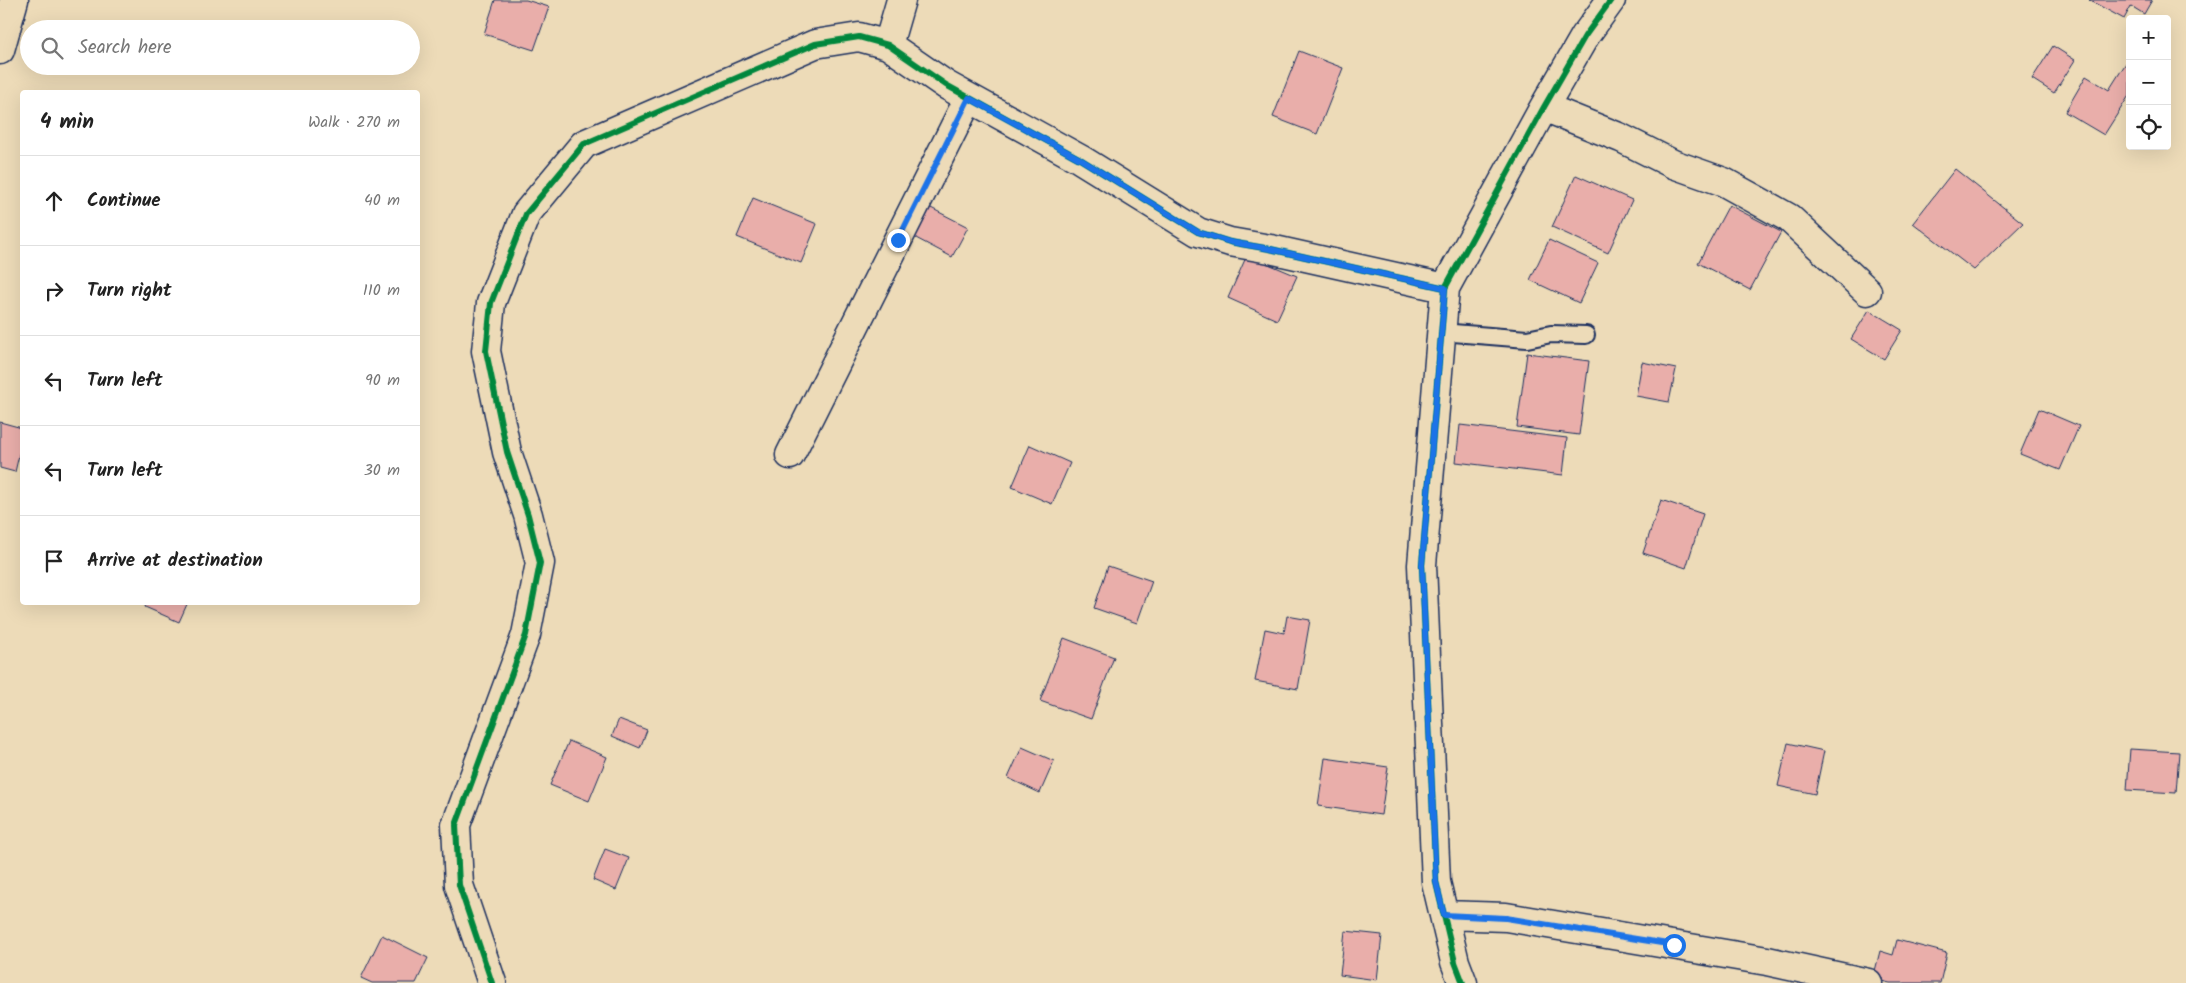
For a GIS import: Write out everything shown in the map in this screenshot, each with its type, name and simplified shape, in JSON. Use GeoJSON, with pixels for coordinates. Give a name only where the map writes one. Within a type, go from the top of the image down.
{"type":"FeatureCollection","features":[{"type":"Feature","properties":{"kind":"street"},"geometry":{"type":"LineString","coordinates":[[0,50],[14,0]]}},
{"type":"Feature","properties":{"kind":"street"},"geometry":{"type":"LineString","coordinates":[[888,45],[901,0]]}},
{"type":"Feature","properties":{"kind":"street"},"geometry":{"type":"LineString","coordinates":[[1463,983],[1455,962],[1436,882],[1422,565],[1445,288],[1585,36],[1612,0]]}},
{"type":"Feature","properties":{"kind":"street"},"geometry":{"type":"LineString","coordinates":[[492,983],[459,885],[456,825],[526,635],[540,563],[528,516],[507,452],[486,350],[491,303],[526,214],[584,144],[815,44],[859,37],[888,45],[946,85],[1080,159],[1198,232],[1230,242],[1270,249],[1445,288]]}},
{"type":"Feature","properties":{"kind":"street"},"geometry":{"type":"LineString","coordinates":[[790,455],[969,98]]}},
{"type":"Feature","properties":{"kind":"street"},"geometry":{"type":"LineString","coordinates":[[1544,107],[1620,138],[1673,164],[1724,182],[1789,218],[1867,291]]}},
{"type":"Feature","properties":{"kind":"street"},"geometry":{"type":"LineString","coordinates":[[1444,915],[1506,918],[1767,961],[1868,983]]}},
{"type":"Feature","properties":{"kind":"lane"},"geometry":{"type":"LineString","coordinates":[[1441,332],[1527,339],[1550,334],[1586,335]]}},
{"type":"Feature","properties":{"kind":"building"},"geometry":{"type":"Polygon","coordinates":[[[495,0],[526,0],[549,7],[534,50],[484,34],[495,0]]]}},
{"type":"Feature","properties":{"kind":"building"},"geometry":{"type":"Polygon","coordinates":[[[2089,0],[2152,0],[2144,14],[2131,6],[2124,19],[2089,0]]]}},
{"type":"Feature","properties":{"kind":"building"},"geometry":{"type":"Polygon","coordinates":[[[2053,46],[2075,60],[2054,93],[2032,79],[2053,46]]]}},
{"type":"Feature","properties":{"kind":"building"},"geometry":{"type":"Polygon","coordinates":[[[1299,51],[1343,68],[1317,134],[1273,117],[1299,51]]]}},
{"type":"Feature","properties":{"kind":"building"},"geometry":{"type":"Polygon","coordinates":[[[2126,63],[2126,100],[2104,135],[2065,112],[2086,76],[2109,90],[2126,63]]]}},
{"type":"Feature","properties":{"kind":"building"},"geometry":{"type":"Polygon","coordinates":[[[1955,169],[2023,223],[1974,270],[1913,223],[1955,169]]]}},
{"type":"Feature","properties":{"kind":"building"},"geometry":{"type":"Polygon","coordinates":[[[1576,175],[1632,200],[1608,253],[1552,227],[1576,175]]]}},
{"type":"Feature","properties":{"kind":"building"},"geometry":{"type":"Polygon","coordinates":[[[753,198],[817,224],[801,263],[737,237],[753,198]]]}},
{"type":"Feature","properties":{"kind":"building"},"geometry":{"type":"Polygon","coordinates":[[[1729,205],[1781,232],[1750,290],[1698,263],[1729,205]]]}},
{"type":"Feature","properties":{"kind":"building"},"geometry":{"type":"Polygon","coordinates":[[[929,207],[968,227],[952,257],[914,237],[929,207]]]}},
{"type":"Feature","properties":{"kind":"building"},"geometry":{"type":"Polygon","coordinates":[[[1549,240],[1598,263],[1579,303],[1530,280],[1549,240]]]}},
{"type":"Feature","properties":{"kind":"building"},"geometry":{"type":"Polygon","coordinates":[[[1247,255],[1297,276],[1277,320],[1228,298],[1247,255]]]}},
{"type":"Feature","properties":{"kind":"building"},"geometry":{"type":"Polygon","coordinates":[[[1869,310],[1902,330],[1884,359],[1851,339],[1869,310]]]}},
{"type":"Feature","properties":{"kind":"building"},"geometry":{"type":"Polygon","coordinates":[[[1527,353],[1589,361],[1579,435],[1517,427],[1527,353]]]}},
{"type":"Feature","properties":{"kind":"building"},"geometry":{"type":"Polygon","coordinates":[[[1642,362],[1676,369],[1669,402],[1636,396],[1642,362]]]}},
{"type":"Feature","properties":{"kind":"building"},"geometry":{"type":"Polygon","coordinates":[[[2039,409],[2079,426],[2060,470],[2020,454],[2039,409]]]}},
{"type":"Feature","properties":{"kind":"building"},"geometry":{"type":"Polygon","coordinates":[[[0,422],[20,427],[20,451],[15,472],[0,468],[0,422]]]}},
{"type":"Feature","properties":{"kind":"building"},"geometry":{"type":"Polygon","coordinates":[[[1460,425],[1567,438],[1563,475],[1456,462],[1460,425]]]}},
{"type":"Feature","properties":{"kind":"building"},"geometry":{"type":"Polygon","coordinates":[[[1030,445],[1070,463],[1052,504],[1012,487],[1030,445]]]}},
{"type":"Feature","properties":{"kind":"building"},"geometry":{"type":"Polygon","coordinates":[[[1661,500],[1703,514],[1686,568],[1643,553],[1661,500]]]}},
{"type":"Feature","properties":{"kind":"building"},"geometry":{"type":"Polygon","coordinates":[[[1108,566],[1152,581],[1137,623],[1094,608],[1108,566]]]}},
{"type":"Feature","properties":{"kind":"building"},"geometry":{"type":"Polygon","coordinates":[[[146,605],[187,605],[179,622],[145,607],[146,605]]]}},
{"type":"Feature","properties":{"kind":"building"},"geometry":{"type":"Polygon","coordinates":[[[1287,616],[1310,620],[1298,689],[1255,681],[1265,629],[1284,633],[1287,616]]]}},
{"type":"Feature","properties":{"kind":"building"},"geometry":{"type":"Polygon","coordinates":[[[1064,638],[1114,657],[1091,719],[1040,701],[1064,638]]]}},
{"type":"Feature","properties":{"kind":"building"},"geometry":{"type":"Polygon","coordinates":[[[619,719],[647,730],[640,748],[612,736],[619,719]]]}},
{"type":"Feature","properties":{"kind":"building"},"geometry":{"type":"Polygon","coordinates":[[[569,741],[607,757],[589,801],[550,785],[569,741]]]}},
{"type":"Feature","properties":{"kind":"building"},"geometry":{"type":"Polygon","coordinates":[[[1788,743],[1824,751],[1815,794],[1778,786],[1788,743]]]}},
{"type":"Feature","properties":{"kind":"building"},"geometry":{"type":"Polygon","coordinates":[[[1022,747],[1054,761],[1040,793],[1008,778],[1022,747]]]}},
{"type":"Feature","properties":{"kind":"building"},"geometry":{"type":"Polygon","coordinates":[[[2130,749],[2179,752],[2176,793],[2127,790],[2130,749]]]}},
{"type":"Feature","properties":{"kind":"building"},"geometry":{"type":"Polygon","coordinates":[[[1325,758],[1388,767],[1381,815],[1318,806],[1325,758]]]}},
{"type":"Feature","properties":{"kind":"building"},"geometry":{"type":"Polygon","coordinates":[[[605,849],[629,858],[616,890],[593,880],[605,849]]]}},
{"type":"Feature","properties":{"kind":"building"},"geometry":{"type":"Polygon","coordinates":[[[1345,931],[1382,935],[1377,980],[1340,975],[1345,931]]]}},
{"type":"Feature","properties":{"kind":"building"},"geometry":{"type":"Polygon","coordinates":[[[382,935],[428,958],[416,983],[372,983],[361,978],[382,935]]]}},
{"type":"Feature","properties":{"kind":"building"},"geometry":{"type":"Polygon","coordinates":[[[1897,940],[1947,953],[1940,983],[1890,983],[1873,979],[1880,951],[1893,955],[1897,940]]]}},
{"type":"Feature","properties":{"kind":"cycle path"},"geometry":{"type":"LineString","coordinates":[[1463,983],[1455,962],[1436,882],[1422,565],[1445,288],[1544,107],[1585,36],[1611,0]]}},
{"type":"Feature","properties":{"kind":"cycle path"},"geometry":{"type":"LineString","coordinates":[[492,983],[459,885],[456,825],[526,635],[540,563],[528,515],[507,452],[486,351],[491,303],[526,214],[584,144],[815,44],[859,37],[888,45],[946,85],[1080,159],[1198,232],[1230,242],[1270,249],[1445,288]]}},
{"type":"Feature","properties":{"kind":"route"},"geometry":{"type":"LineString","coordinates":[[898,240],[969,98],[1080,159],[1198,232],[1230,242],[1270,249],[1445,288],[1422,565],[1436,882],[1444,915],[1506,918],[1674,945]]}}]}
